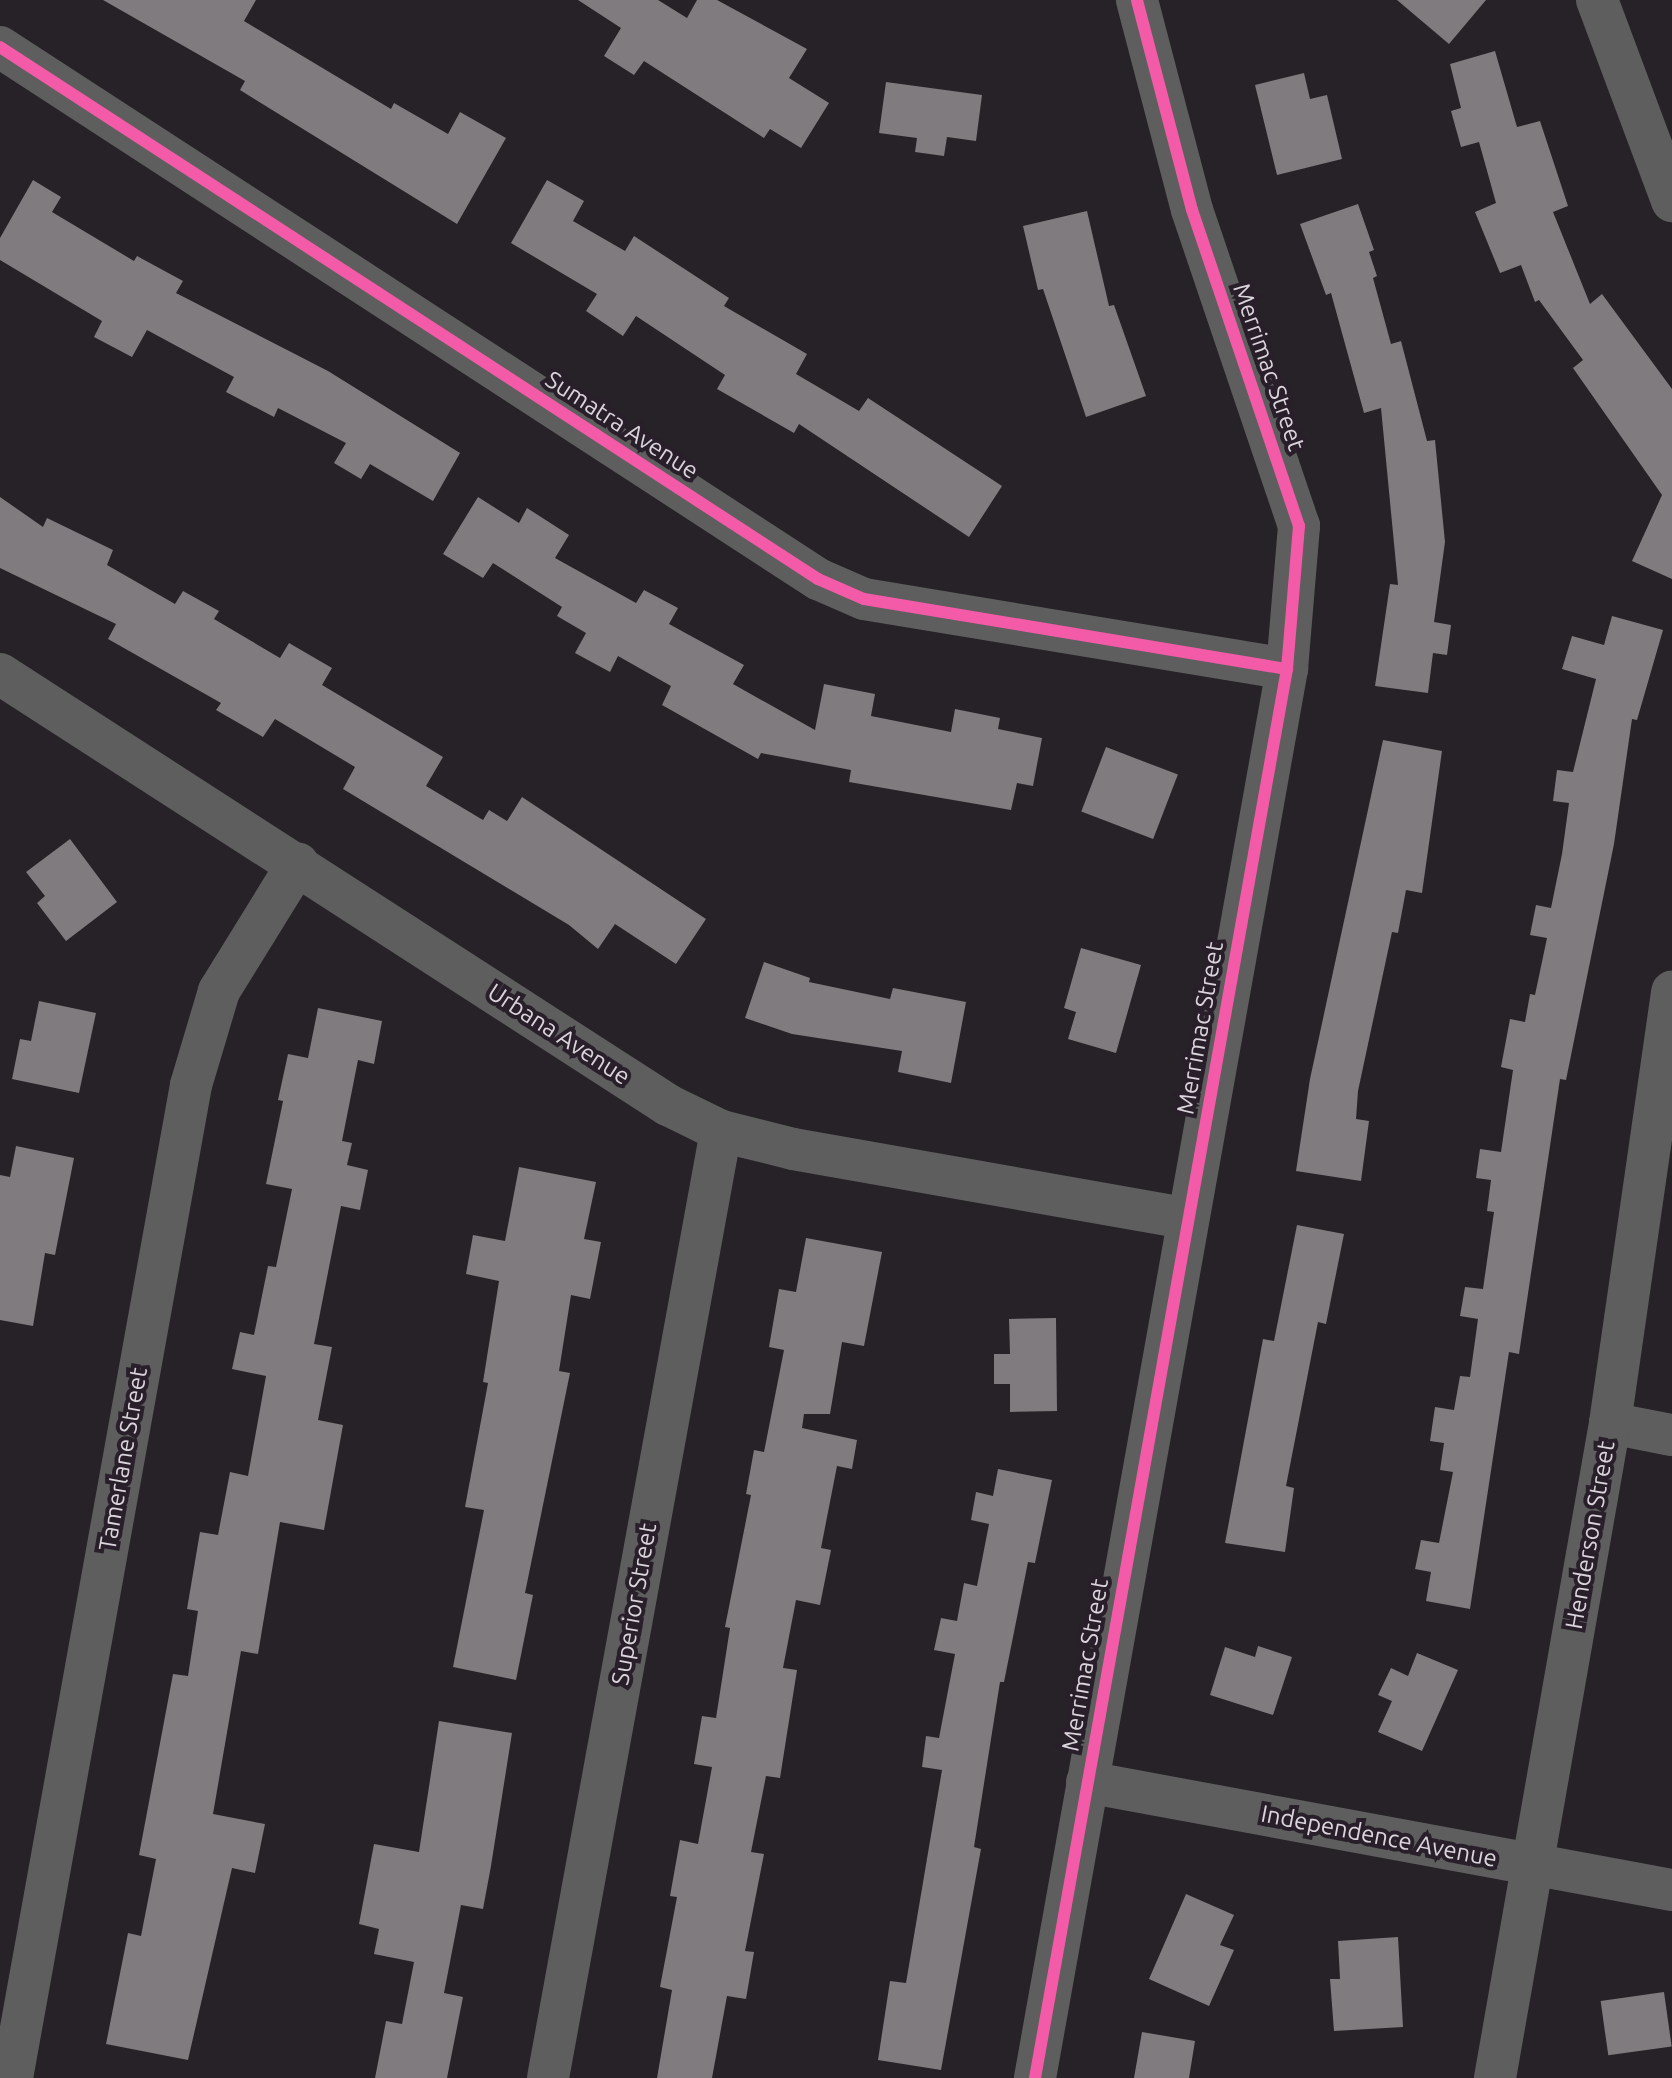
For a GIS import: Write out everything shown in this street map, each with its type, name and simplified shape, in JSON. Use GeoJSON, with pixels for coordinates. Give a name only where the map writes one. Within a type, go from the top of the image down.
{"type":"FeatureCollection","features":[{"type":"Feature","properties":{"kind":"street","name":"Merrimac Street"},"geometry":{"type":"LineString","coordinates":[[1035,2078],[1287,669],[1299,526],[1192,210],[1137,0]]}},
{"type":"Feature","properties":{"kind":"street"},"geometry":{"type":"LineString","coordinates":[[1597,0],[1672,201]]}},
{"type":"Feature","properties":{"kind":"street","name":"Sumatra Avenue"},"geometry":{"type":"LineString","coordinates":[[0,47],[818,579],[864,599],[1287,669]]}},
{"type":"Feature","properties":{"kind":"street","name":"Urbana Avenue"},"geometry":{"type":"LineString","coordinates":[[0,674],[298,863],[668,1105],[721,1131],[793,1149],[1188,1219]]}},
{"type":"Feature","properties":{"kind":"street","name":"Tamerlane Street"},"geometry":{"type":"LineString","coordinates":[[12,2078],[191,1085],[219,991],[298,863]]}},
{"type":"Feature","properties":{"kind":"street","name":"Henderson Street"},"geometry":{"type":"LineString","coordinates":[[1495,2078],[1610,1423],[1672,991]]}},
{"type":"Feature","properties":{"kind":"street","name":"Superior Street"},"geometry":{"type":"LineString","coordinates":[[548,2078],[721,1131]]}},
{"type":"Feature","properties":{"kind":"street"},"geometry":{"type":"LineString","coordinates":[[1610,1423],[1672,1435]]}},
{"type":"Feature","properties":{"kind":"street","name":"Independence Avenue"},"geometry":{"type":"LineString","coordinates":[[1087,1782],[1672,1890]]}},
{"type":"Feature","properties":{"kind":"building"},"geometry":{"type":"Polygon","coordinates":[[[103,0],[256,0],[244,21],[391,109],[394,103],[448,134],[460,112],[506,138],[457,224],[240,90],[245,81],[103,0]]]}},
{"type":"Feature","properties":{"kind":"building"},"geometry":{"type":"Polygon","coordinates":[[[578,0],[658,0],[687,18],[697,0],[717,0],[807,49],[789,78],[829,103],[801,148],[770,129],[764,138],[644,61],[634,75],[604,56],[621,28],[578,0]]]}},
{"type":"Feature","properties":{"kind":"building"},"geometry":{"type":"Polygon","coordinates":[[[1397,0],[1486,0],[1449,44],[1397,0]]]}},
{"type":"Feature","properties":{"kind":"building"},"geometry":{"type":"Polygon","coordinates":[[[1495,51],[1517,127],[1540,121],[1568,206],[1553,212],[1590,304],[1602,294],[1672,389],[1672,579],[1632,561],[1662,495],[1573,368],[1583,360],[1539,300],[1535,302],[1521,265],[1500,273],[1475,212],[1496,203],[1479,142],[1461,147],[1451,111],[1461,108],[1450,64],[1495,51]]]}},
{"type":"Feature","properties":{"kind":"building"},"geometry":{"type":"Polygon","coordinates":[[[1304,73],[1310,99],[1327,95],[1342,159],[1277,175],[1255,85],[1304,73]]]}},
{"type":"Feature","properties":{"kind":"building"},"geometry":{"type":"Polygon","coordinates":[[[886,82],[982,95],[976,141],[947,137],[944,156],[915,152],[917,138],[879,133],[886,82]]]}},
{"type":"Feature","properties":{"kind":"building"},"geometry":{"type":"Polygon","coordinates":[[[33,180],[61,197],[52,212],[134,261],[137,256],[183,281],[176,293],[328,371],[460,453],[433,501],[370,464],[361,479],[334,463],[346,443],[278,408],[274,417],[226,392],[234,377],[147,330],[132,357],[94,337],[102,321],[0,260],[0,238],[33,180]]]}},
{"type":"Feature","properties":{"kind":"building"},"geometry":{"type":"Polygon","coordinates":[[[547,180],[584,201],[573,221],[625,251],[634,236],[729,298],[724,306],[807,354],[796,374],[859,411],[868,398],[1002,486],[969,537],[799,424],[794,433],[717,389],[725,375],[636,316],[623,336],[586,311],[597,294],[511,243],[547,180]]]}},
{"type":"Feature","properties":{"kind":"building"},"geometry":{"type":"Polygon","coordinates":[[[1358,204],[1374,250],[1369,252],[1377,276],[1373,278],[1391,344],[1401,341],[1427,441],[1435,440],[1445,542],[1434,622],[1451,625],[1447,655],[1433,653],[1428,693],[1375,686],[1390,584],[1398,585],[1381,408],[1364,413],[1331,293],[1326,295],[1300,224],[1358,204]]]}},
{"type":"Feature","properties":{"kind":"building"},"geometry":{"type":"Polygon","coordinates":[[[1087,211],[1109,306],[1114,305],[1146,396],[1086,417],[1043,289],[1038,290],[1023,226],[1087,211]]]}},
{"type":"Feature","properties":{"kind":"building"},"geometry":{"type":"Polygon","coordinates":[[[0,497],[43,527],[47,518],[113,550],[107,565],[175,604],[183,591],[219,611],[214,619],[280,658],[289,643],[332,668],[322,685],[443,757],[426,786],[483,820],[489,810],[507,821],[522,797],[706,919],[676,964],[615,924],[598,949],[569,925],[343,789],[355,767],[275,719],[263,737],[216,710],[221,703],[108,639],[116,624],[0,568],[0,497]]]}},
{"type":"Feature","properties":{"kind":"building"},"geometry":{"type":"Polygon","coordinates":[[[478,497],[519,523],[527,508],[569,535],[555,558],[636,603],[644,590],[678,608],[669,624],[744,665],[733,684],[815,730],[824,684],[875,694],[871,716],[951,732],[955,709],[1000,718],[998,729],[1042,738],[1033,786],[1017,783],[1011,810],[849,782],[851,770],[761,753],[758,759],[662,705],[671,686],[618,656],[610,672],[575,653],[586,633],[557,616],[562,607],[493,563],[483,578],[443,554],[478,497]]]}},
{"type":"Feature","properties":{"kind":"building"},"geometry":{"type":"Polygon","coordinates":[[[1612,616],[1663,630],[1637,720],[1632,719],[1614,844],[1566,1080],[1560,1079],[1519,1354],[1509,1352],[1470,1609],[1426,1601],[1431,1572],[1415,1569],[1421,1540],[1439,1543],[1453,1472],[1440,1470],[1444,1443],[1430,1441],[1435,1407],[1454,1410],[1460,1376],[1470,1377],[1478,1319],[1460,1316],[1465,1287],[1483,1289],[1494,1212],[1487,1211],[1491,1180],[1476,1178],[1480,1149],[1501,1152],[1513,1070],[1501,1067],[1510,1019],[1525,1022],[1530,994],[1535,995],[1547,938],[1530,935],[1536,905],[1551,908],[1562,854],[1569,803],[1553,801],[1557,770],[1573,772],[1596,679],[1562,669],[1572,636],[1604,645],[1612,616]]]}},
{"type":"Feature","properties":{"kind":"building"},"geometry":{"type":"Polygon","coordinates":[[[1383,740],[1442,751],[1422,893],[1406,890],[1398,933],[1392,932],[1358,1091],[1356,1119],[1369,1121],[1361,1181],[1296,1171],[1310,1079],[1383,740]]]}},
{"type":"Feature","properties":{"kind":"building"},"geometry":{"type":"Polygon","coordinates":[[[1106,747],[1178,775],[1153,839],[1081,811],[1106,747]]]}},
{"type":"Feature","properties":{"kind":"building"},"geometry":{"type":"Polygon","coordinates":[[[70,839],[117,902],[66,941],[37,903],[45,896],[26,872],[70,839]]]}},
{"type":"Feature","properties":{"kind":"building"},"geometry":{"type":"Polygon","coordinates":[[[1081,948],[1141,965],[1116,1053],[1068,1039],[1076,1012],[1064,1008],[1081,948]]]}},
{"type":"Feature","properties":{"kind":"building"},"geometry":{"type":"Polygon","coordinates":[[[764,962],[810,978],[809,982],[890,999],[893,988],[966,1002],[951,1083],[898,1072],[902,1051],[792,1034],[745,1018],[764,962]]]}},
{"type":"Feature","properties":{"kind":"building"},"geometry":{"type":"Polygon","coordinates":[[[39,1001],[96,1013],[79,1093],[12,1079],[20,1039],[31,1041],[39,1001]]]}},
{"type":"Feature","properties":{"kind":"building"},"geometry":{"type":"Polygon","coordinates":[[[318,1008],[382,1021],[374,1064],[358,1060],[342,1141],[352,1143],[347,1165],[368,1170],[360,1210],[341,1206],[314,1344],[332,1347],[318,1420],[343,1425],[324,1530],[280,1522],[258,1654],[241,1651],[213,1814],[265,1824],[255,1873],[232,1868],[188,2060],[106,2044],[128,1933],[141,1936],[156,1859],[139,1855],[173,1674],[188,1676],[198,1611],[187,1609],[200,1532],[218,1535],[230,1472],[248,1476],[266,1376],[232,1369],[240,1332],[254,1335],[268,1266],[276,1267],[292,1189],[266,1184],[283,1101],[278,1100],[288,1054],[308,1058],[318,1008]]]}},
{"type":"Feature","properties":{"kind":"building"},"geometry":{"type":"Polygon","coordinates":[[[16,1146],[74,1158],[55,1255],[45,1253],[33,1326],[0,1320],[0,1175],[10,1177],[16,1146]]]}},
{"type":"Feature","properties":{"kind":"building"},"geometry":{"type":"Polygon","coordinates":[[[519,1167],[596,1182],[584,1239],[601,1242],[590,1299],[571,1295],[559,1371],[570,1373],[525,1593],[533,1595],[516,1680],[453,1667],[484,1510],[465,1507],[488,1383],[483,1382],[499,1281],[466,1274],[473,1235],[505,1241],[519,1167]]]}},
{"type":"Feature","properties":{"kind":"building"},"geometry":{"type":"Polygon","coordinates":[[[1297,1225],[1344,1234],[1326,1324],[1318,1322],[1286,1486],[1294,1488],[1285,1552],[1225,1543],[1263,1339],[1274,1341],[1297,1225]]]}},
{"type":"Feature","properties":{"kind":"building"},"geometry":{"type":"Polygon","coordinates":[[[806,1238],[882,1252],[864,1346],[842,1342],[830,1414],[804,1414],[802,1428],[857,1440],[852,1469],[837,1466],[821,1548],[831,1550],[820,1605],[796,1600],[783,1668],[797,1670],[780,1778],[766,1776],[751,1852],[764,1854],[745,1951],[754,1952],[746,1999],[727,1996],[712,2078],[657,2078],[672,1990],[660,1987],[677,1897],[670,1896],[680,1840],[698,1844],[712,1767],[694,1764],[702,1716],[716,1718],[730,1628],[725,1627],[751,1495],[746,1494],[754,1450],[764,1452],[784,1350],[769,1347],[779,1289],[796,1292],[806,1238]]]}},
{"type":"Feature","properties":{"kind":"building"},"geometry":{"type":"Polygon","coordinates":[[[1056,1318],[1057,1411],[1010,1412],[1010,1384],[994,1384],[994,1354],[1010,1354],[1009,1319],[1056,1318]]]}},
{"type":"Feature","properties":{"kind":"building"},"geometry":{"type":"Polygon","coordinates":[[[998,1469],[1052,1480],[1035,1563],[1028,1562],[1004,1682],[1000,1682],[974,1847],[981,1849],[941,2070],[878,2060],[890,1981],[906,1983],[942,1770],[922,1767],[926,1736],[939,1738],[955,1654],[934,1650],[941,1618],[957,1621],[964,1583],[977,1586],[989,1524],[971,1520],[976,1492],[993,1496],[998,1469]]]}},
{"type":"Feature","properties":{"kind":"building"},"geometry":{"type":"Polygon","coordinates":[[[1258,1646],[1292,1657],[1273,1715],[1210,1695],[1225,1647],[1255,1657],[1258,1646]]]}},
{"type":"Feature","properties":{"kind":"building"},"geometry":{"type":"Polygon","coordinates":[[[1417,1653],[1458,1670],[1422,1751],[1378,1732],[1392,1701],[1378,1695],[1391,1668],[1408,1676],[1417,1653]]]}},
{"type":"Feature","properties":{"kind":"building"},"geometry":{"type":"Polygon","coordinates":[[[439,1721],[512,1733],[491,1866],[483,1909],[461,1905],[444,1993],[463,1997],[447,2078],[375,2078],[386,2021],[402,2024],[414,1962],[374,1954],[379,1929],[359,1924],[374,1844],[419,1852],[439,1721]]]}},
{"type":"Feature","properties":{"kind":"building"},"geometry":{"type":"Polygon","coordinates":[[[1186,1894],[1234,1915],[1220,1945],[1234,1950],[1209,2006],[1149,1979],[1186,1894]]]}},
{"type":"Feature","properties":{"kind":"building"},"geometry":{"type":"Polygon","coordinates":[[[1398,1937],[1403,2027],[1334,2031],[1330,1979],[1340,1979],[1338,1941],[1398,1937]]]}},
{"type":"Feature","properties":{"kind":"building"},"geometry":{"type":"Polygon","coordinates":[[[1664,1992],[1672,2046],[1608,2055],[1601,2001],[1664,1992]]]}},
{"type":"Feature","properties":{"kind":"building"},"geometry":{"type":"Polygon","coordinates":[[[1142,2032],[1195,2041],[1189,2078],[1134,2078],[1142,2032]]]}},
{"type":"Feature","properties":{"kind":"cycle path"},"geometry":{"type":"LineString","coordinates":[[1035,2078],[1287,669],[1299,526],[1192,210],[1137,0]]}},
{"type":"Feature","properties":{"kind":"cycle path"},"geometry":{"type":"LineString","coordinates":[[0,47],[818,579],[864,599],[1287,669]]}}]}
